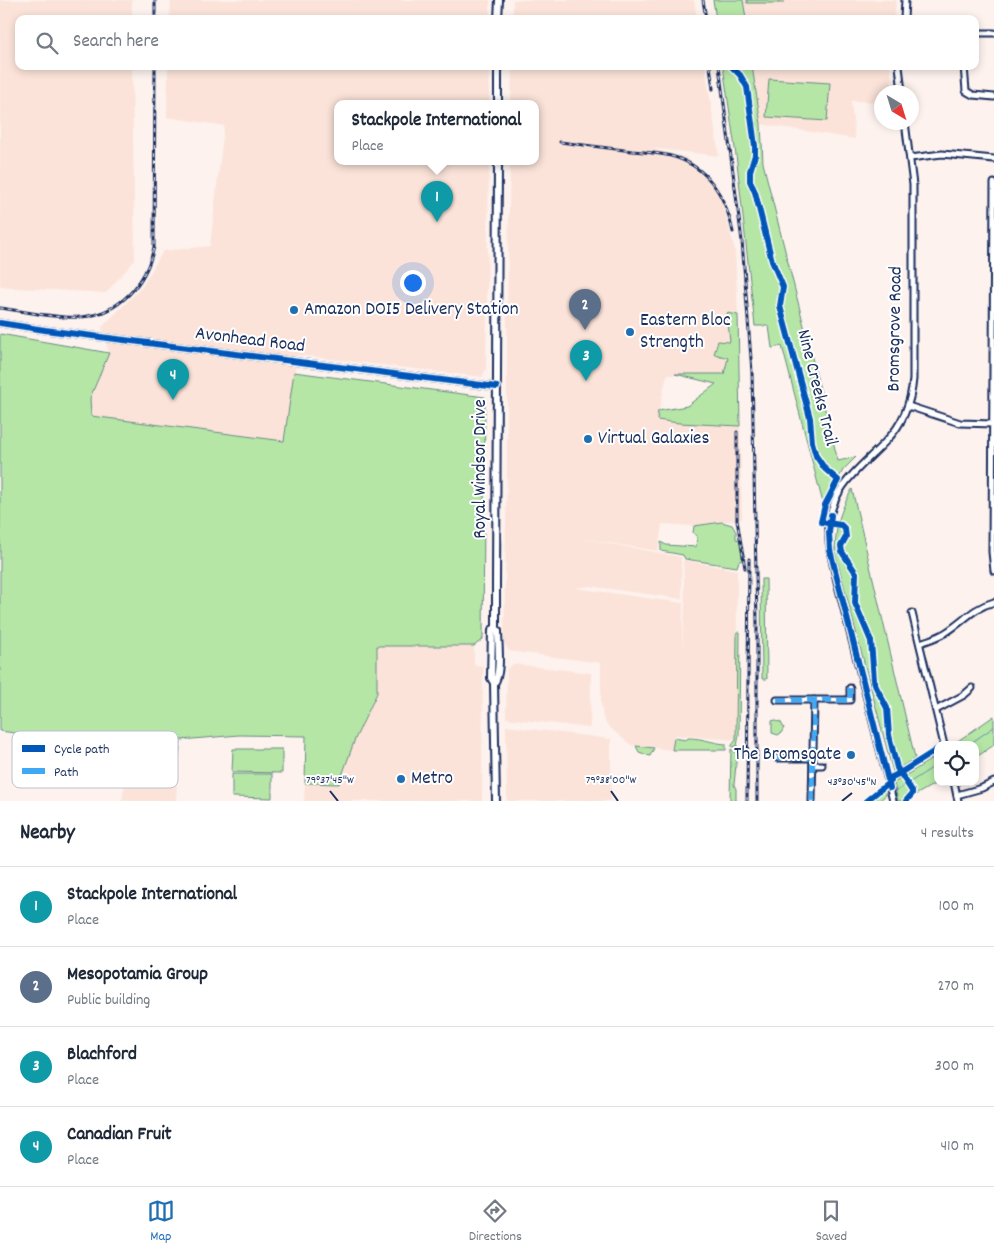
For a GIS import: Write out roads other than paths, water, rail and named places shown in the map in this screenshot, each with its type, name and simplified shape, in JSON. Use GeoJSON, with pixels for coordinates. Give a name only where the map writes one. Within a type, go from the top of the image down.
{"type":"FeatureCollection","features":[{"type":"Feature","properties":{"kind":"main road"},"geometry":{"type":"LineString","coordinates":[[498,0],[498,15]]}},
{"type":"Feature","properties":{"kind":"main road"},"geometry":{"type":"LineString","coordinates":[[498,70],[498,100]]}},
{"type":"Feature","properties":{"kind":"main road","name":"Royal Windsor Drive"},"geometry":{"type":"LineString","coordinates":[[496,801],[494,683],[498,679],[498,631],[496,628],[498,165]]}},
{"type":"Feature","properties":{"kind":"street"},"geometry":{"type":"LineString","coordinates":[[904,15],[905,0]]}},
{"type":"Feature","properties":{"kind":"street"},"geometry":{"type":"LineString","coordinates":[[979,33],[994,33]]}},
{"type":"Feature","properties":{"kind":"street"},"geometry":{"type":"LineString","coordinates":[[899,70],[901,85]]}},
{"type":"Feature","properties":{"kind":"street"},"geometry":{"type":"LineString","coordinates":[[964,70],[966,91],[973,95],[994,97]]}},
{"type":"Feature","properties":{"kind":"street","name":"Bromsgrove Road"},"geometry":{"type":"LineString","coordinates":[[893,801],[839,590],[828,534],[834,504],[848,478],[888,440],[908,406],[912,378],[913,201],[906,130]]}},
{"type":"Feature","properties":{"kind":"street"},"geometry":{"type":"LineString","coordinates":[[910,158],[942,154],[994,159]]}},
{"type":"Feature","properties":{"kind":"street"},"geometry":{"type":"LineString","coordinates":[[994,183],[992,552],[994,570]]}},
{"type":"Feature","properties":{"kind":"street","name":"Avonhead Road"},"geometry":{"type":"LineString","coordinates":[[0,323],[497,388]]}},
{"type":"Feature","properties":{"kind":"street"},"geometry":{"type":"LineString","coordinates":[[908,406],[960,423],[993,424]]}},
{"type":"Feature","properties":{"kind":"street"},"geometry":{"type":"LineString","coordinates":[[920,644],[943,635],[970,613],[994,602]]}},
{"type":"Feature","properties":{"kind":"street"},"geometry":{"type":"LineString","coordinates":[[912,613],[943,741]]}},
{"type":"Feature","properties":{"kind":"street"},"geometry":{"type":"LineString","coordinates":[[777,700],[850,700],[850,688]]}},
{"type":"Feature","properties":{"kind":"street"},"geometry":{"type":"LineString","coordinates":[[936,710],[964,695],[972,688]]}},
{"type":"Feature","properties":{"kind":"street"},"geometry":{"type":"LineString","coordinates":[[812,801],[814,700]]}},
{"type":"Feature","properties":{"kind":"street"},"geometry":{"type":"LineString","coordinates":[[777,758],[813,758]]}},
{"type":"Feature","properties":{"kind":"street"},"geometry":{"type":"LineString","coordinates":[[813,765],[822,765]]}},
{"type":"Feature","properties":{"kind":"street"},"geometry":{"type":"LineString","coordinates":[[956,795],[982,788],[994,782]]}},
{"type":"Feature","properties":{"kind":"street"},"geometry":{"type":"LineString","coordinates":[[955,786],[958,801]]}},
{"type":"Feature","properties":{"kind":"waterway"},"geometry":{"type":"LineString","coordinates":[[974,741],[994,727]]}},
{"type":"Feature","properties":{"kind":"waterway"},"geometry":{"type":"LineString","coordinates":[[895,792],[934,767]]}},
{"type":"Feature","properties":{"kind":"railway"},"geometry":{"type":"LineString","coordinates":[[155,0],[155,15]]}},
{"type":"Feature","properties":{"kind":"railway"},"geometry":{"type":"LineString","coordinates":[[703,0],[705,15]]}},
{"type":"Feature","properties":{"kind":"railway"},"geometry":{"type":"LineString","coordinates":[[0,308],[61,317],[95,315],[119,303],[138,284],[145,273],[154,247],[155,70]]}},
{"type":"Feature","properties":{"kind":"railway"},"geometry":{"type":"LineString","coordinates":[[711,70],[713,89]]}},
{"type":"Feature","properties":{"kind":"railway"},"geometry":{"type":"LineString","coordinates":[[720,70],[742,241],[752,372],[757,623],[757,801]]}},
{"type":"Feature","properties":{"kind":"railway"},"geometry":{"type":"LineString","coordinates":[[560,142],[661,154],[684,161],[705,175],[720,195],[726,207],[733,232]]}},
{"type":"Feature","properties":{"kind":"railway"},"geometry":{"type":"LineString","coordinates":[[737,432],[737,520],[745,568]]}},
{"type":"Feature","properties":{"kind":"railway"},"geometry":{"type":"LineString","coordinates":[[747,801],[749,559]]}},
{"type":"Feature","properties":{"kind":"place","name":"Stackpole International"},"geometry":{"type":"Point","coordinates":[437,222]}},
{"type":"Feature","properties":{"kind":"place","name":"Amazon DOI5 Delivery Station"},"geometry":{"type":"Point","coordinates":[294,310]}},
{"type":"Feature","properties":{"kind":"place","name":"Mesopotamia Group"},"geometry":{"type":"Point","coordinates":[585,330]}},
{"type":"Feature","properties":{"kind":"place","name":"Eastern Bloc Strength"},"geometry":{"type":"Point","coordinates":[630,332]}},
{"type":"Feature","properties":{"kind":"place","name":"Blachford"},"geometry":{"type":"Point","coordinates":[586,381]}},
{"type":"Feature","properties":{"kind":"place","name":"Canadian Fruit"},"geometry":{"type":"Point","coordinates":[173,400]}},
{"type":"Feature","properties":{"kind":"place","name":"Virtual Galaxies"},"geometry":{"type":"Point","coordinates":[588,439]}},
{"type":"Feature","properties":{"kind":"place","name":"The Bromsgate"},"geometry":{"type":"Point","coordinates":[851,755]}},
{"type":"Feature","properties":{"kind":"place","name":"Metro"},"geometry":{"type":"Point","coordinates":[401,779]}}]}
